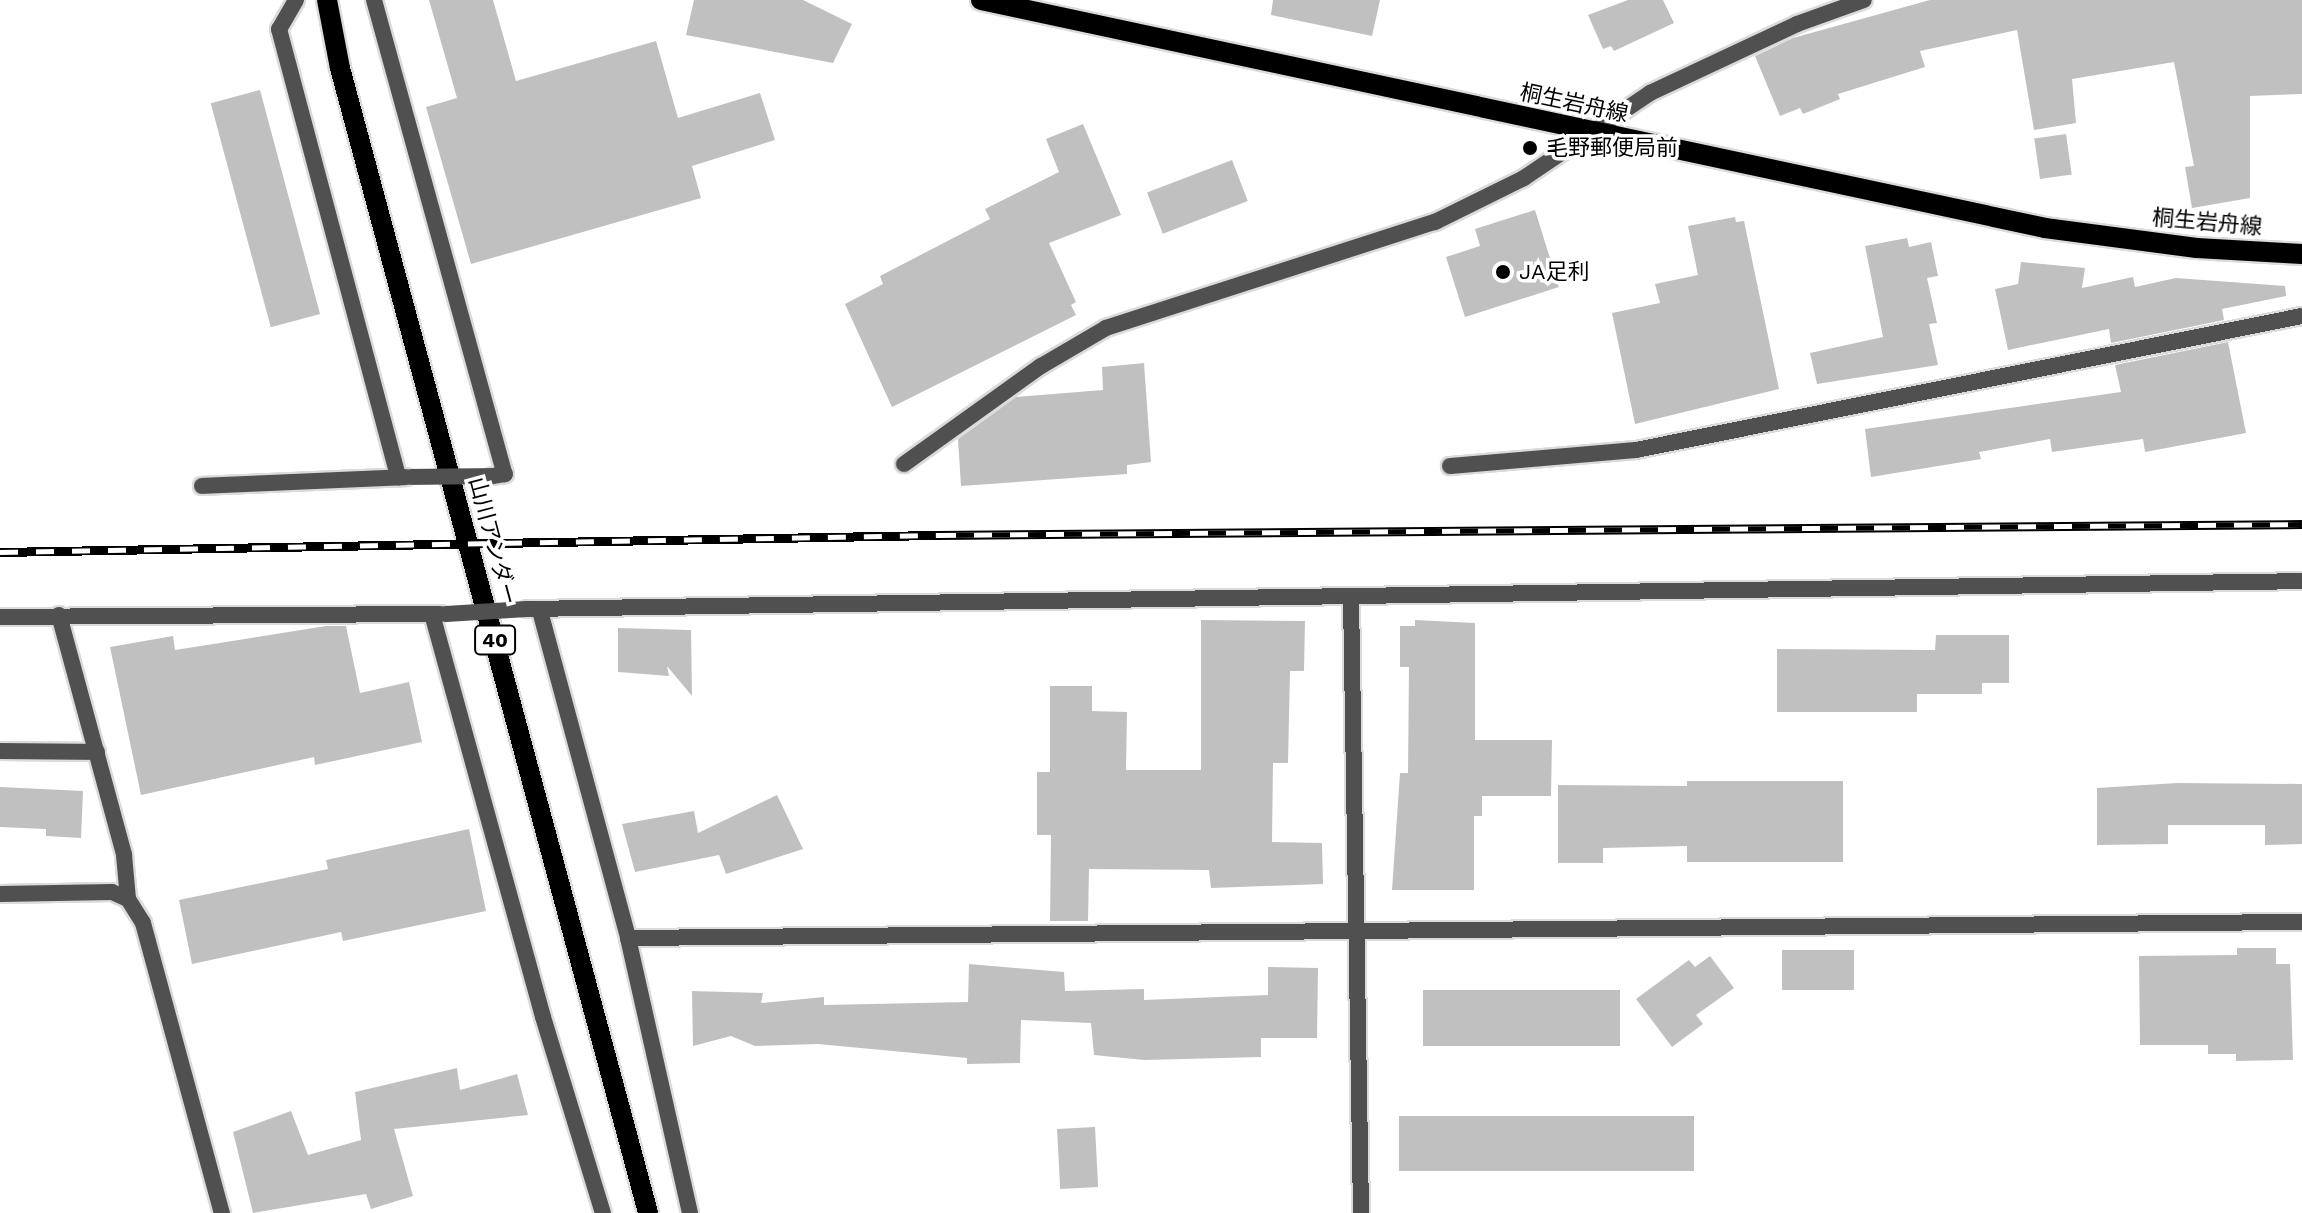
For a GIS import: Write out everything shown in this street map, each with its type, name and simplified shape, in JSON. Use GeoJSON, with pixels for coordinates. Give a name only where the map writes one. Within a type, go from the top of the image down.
{"type":"FeatureCollection","features":[{"type":"Feature","properties":{"kind":"main road","name":"山川アンダー"},"geometry":{"type":"LineString","coordinates":[[327,0],[340,68],[648,1213]]}},
{"type":"Feature","properties":{"kind":"main road","name":"桐生岩舟線"},"geometry":{"type":"LineString","coordinates":[[981,0],[2045,228],[2197,248],[2302,254]]}},
{"type":"Feature","properties":{"kind":"street"},"geometry":{"type":"LineString","coordinates":[[296,0],[279,29],[405,477]]}},
{"type":"Feature","properties":{"kind":"street"},"geometry":{"type":"LineString","coordinates":[[202,486],[505,474],[374,0]]}},
{"type":"Feature","properties":{"kind":"street"},"geometry":{"type":"LineString","coordinates":[[904,464],[1041,366],[1106,328],[1435,222],[1524,178],[1650,93],[1797,24],[1864,0]]}},
{"type":"Feature","properties":{"kind":"street"},"geometry":{"type":"LineString","coordinates":[[1450,466],[1636,450],[2302,316]]}},
{"type":"Feature","properties":{"kind":"street"},"geometry":{"type":"LineString","coordinates":[[0,617],[439,614],[2302,581]]}},
{"type":"Feature","properties":{"kind":"street"},"geometry":{"type":"LineString","coordinates":[[1351,597],[1361,1213]]}},
{"type":"Feature","properties":{"kind":"street"},"geometry":{"type":"LineString","coordinates":[[534,610],[628,938],[690,1213]]}},
{"type":"Feature","properties":{"kind":"street"},"geometry":{"type":"LineString","coordinates":[[439,614],[543,1017],[603,1213]]}},
{"type":"Feature","properties":{"kind":"street"},"geometry":{"type":"LineString","coordinates":[[59,615],[124,855],[128,899],[143,923],[222,1213]]}},
{"type":"Feature","properties":{"kind":"street"},"geometry":{"type":"LineString","coordinates":[[0,751],[97,752]]}},
{"type":"Feature","properties":{"kind":"street"},"geometry":{"type":"LineString","coordinates":[[0,894],[112,892],[128,899]]}},
{"type":"Feature","properties":{"kind":"street"},"geometry":{"type":"LineString","coordinates":[[628,938],[1356,934],[2302,922]]}},
{"type":"Feature","properties":{"kind":"building"},"geometry":{"type":"Polygon","coordinates":[[[429,0],[493,0],[516,81],[656,41],[678,118],[760,93],[775,140],[692,166],[701,198],[471,264],[426,107],[457,98],[429,0]]]}},
{"type":"Feature","properties":{"kind":"building"},"geometry":{"type":"Polygon","coordinates":[[[694,0],[803,0],[852,24],[833,63],[686,35],[694,0]]]}},
{"type":"Feature","properties":{"kind":"building"},"geometry":{"type":"Polygon","coordinates":[[[1273,0],[1380,0],[1372,36],[1271,15],[1273,0]]]}},
{"type":"Feature","properties":{"kind":"building"},"geometry":{"type":"Polygon","coordinates":[[[1628,0],[1663,0],[1674,23],[1614,51],[1611,46],[1603,49],[1588,15],[1628,0]]]}},
{"type":"Feature","properties":{"kind":"building"},"geometry":{"type":"Polygon","coordinates":[[[1930,0],[2302,0],[2302,94],[2250,96],[2250,198],[2192,208],[2185,167],[2194,166],[2174,62],[2072,79],[2076,123],[2034,130],[2017,30],[1920,51],[1925,67],[1838,94],[1840,99],[1803,114],[1800,108],[1780,116],[1755,56],[1793,38],[1930,0]]]}},
{"type":"Feature","properties":{"kind":"building"},"geometry":{"type":"Polygon","coordinates":[[[260,90],[320,314],[271,327],[211,103],[260,90]]]}},
{"type":"Feature","properties":{"kind":"building"},"geometry":{"type":"Polygon","coordinates":[[[1083,124],[1121,215],[1049,243],[1076,302],[1071,305],[1076,315],[892,407],[845,304],[883,284],[880,276],[990,219],[985,209],[1059,172],[1046,139],[1083,124]]]}},
{"type":"Feature","properties":{"kind":"building"},"geometry":{"type":"Polygon","coordinates":[[[2066,134],[2072,175],[2040,179],[2034,138],[2066,134]]]}},
{"type":"Feature","properties":{"kind":"building"},"geometry":{"type":"Polygon","coordinates":[[[1232,160],[1248,201],[1163,234],[1147,193],[1232,160]]]}},
{"type":"Feature","properties":{"kind":"building","name":"JA足利"},"geometry":{"type":"Polygon","coordinates":[[[1535,210],[1559,287],[1465,317],[1446,257],[1480,246],[1475,229],[1535,210]]]}},
{"type":"Feature","properties":{"kind":"building"},"geometry":{"type":"Polygon","coordinates":[[[1735,217],[1736,222],[1744,221],[1779,389],[1635,424],[1612,313],[1660,303],[1655,284],[1698,275],[1688,226],[1735,217]]]}},
{"type":"Feature","properties":{"kind":"building"},"geometry":{"type":"Polygon","coordinates":[[[1907,238],[1909,247],[1931,242],[1938,276],[1927,278],[1937,323],[1929,324],[1938,365],[1817,384],[1810,353],[1883,337],[1865,246],[1907,238]]]}},
{"type":"Feature","properties":{"kind":"building"},"geometry":{"type":"Polygon","coordinates":[[[2021,262],[2085,268],[2082,288],[2133,277],[2135,287],[2176,278],[2285,286],[2286,296],[2222,309],[2224,320],[2111,343],[2109,329],[2008,350],[1995,289],[2018,284],[2021,262]]]}},
{"type":"Feature","properties":{"kind":"building"},"geometry":{"type":"Polygon","coordinates":[[[2228,342],[2246,433],[2145,452],[2143,439],[2052,452],[2050,439],[1979,452],[1981,459],[1871,477],[1865,429],[2121,392],[2115,365],[2228,342]]]}},
{"type":"Feature","properties":{"kind":"building"},"geometry":{"type":"Polygon","coordinates":[[[1144,363],[1151,462],[1127,465],[1127,474],[961,486],[958,439],[1016,397],[1103,390],[1102,367],[1144,363]]]}},
{"type":"Feature","properties":{"kind":"building"},"geometry":{"type":"Polygon","coordinates":[[[1201,620],[1305,621],[1304,671],[1290,671],[1288,763],[1273,763],[1272,842],[1322,843],[1323,884],[1211,888],[1209,870],[1089,869],[1088,921],[1050,921],[1051,835],[1037,835],[1037,772],[1050,772],[1050,686],[1092,686],[1092,711],[1127,712],[1126,770],[1201,770],[1201,620]]]}},
{"type":"Feature","properties":{"kind":"building"},"geometry":{"type":"Polygon","coordinates":[[[1415,620],[1475,623],[1475,740],[1552,740],[1551,796],[1482,796],[1482,816],[1474,816],[1474,890],[1392,890],[1400,773],[1408,773],[1409,667],[1400,667],[1400,626],[1415,626],[1415,620]]]}},
{"type":"Feature","properties":{"kind":"building"},"geometry":{"type":"Polygon","coordinates":[[[326,626],[346,626],[360,693],[409,682],[422,742],[315,765],[314,757],[141,795],[110,647],[173,636],[175,650],[326,626]]]}},
{"type":"Feature","properties":{"kind":"building"},"geometry":{"type":"Polygon","coordinates":[[[618,628],[691,630],[692,696],[667,666],[669,676],[618,672],[618,628]]]}},
{"type":"Feature","properties":{"kind":"building"},"geometry":{"type":"Polygon","coordinates":[[[1936,635],[2009,635],[2009,683],[1982,683],[1982,694],[1917,694],[1917,712],[1777,712],[1777,649],[1935,650],[1936,635]]]}},
{"type":"Feature","properties":{"kind":"building"},"geometry":{"type":"Polygon","coordinates":[[[1687,781],[1843,781],[1843,862],[1687,862],[1687,846],[1603,848],[1603,863],[1558,863],[1558,785],[1687,786],[1687,781]]]}},
{"type":"Feature","properties":{"kind":"building"},"geometry":{"type":"Polygon","coordinates":[[[2177,783],[2302,784],[2302,844],[2265,845],[2265,825],[2168,825],[2168,844],[2097,845],[2097,788],[2177,783]]]}},
{"type":"Feature","properties":{"kind":"building"},"geometry":{"type":"Polygon","coordinates":[[[0,787],[83,791],[81,838],[46,836],[46,829],[0,827],[0,787]]]}},
{"type":"Feature","properties":{"kind":"building"},"geometry":{"type":"Polygon","coordinates":[[[777,795],[803,849],[726,874],[719,855],[635,872],[622,824],[694,811],[698,833],[777,795]]]}},
{"type":"Feature","properties":{"kind":"building"},"geometry":{"type":"Polygon","coordinates":[[[469,829],[486,911],[343,941],[341,932],[192,964],[179,900],[328,869],[326,860],[469,829]]]}},
{"type":"Feature","properties":{"kind":"building"},"geometry":{"type":"Polygon","coordinates":[[[2237,948],[2276,948],[2276,964],[2290,964],[2293,1060],[2236,1061],[2236,1054],[2208,1054],[2208,1045],[2140,1045],[2139,956],[2237,955],[2237,948]]]}},
{"type":"Feature","properties":{"kind":"building"},"geometry":{"type":"Polygon","coordinates":[[[1782,950],[1854,950],[1854,990],[1782,990],[1782,950]]]}},
{"type":"Feature","properties":{"kind":"building"},"geometry":{"type":"Polygon","coordinates":[[[1710,956],[1734,988],[1696,1015],[1703,1024],[1672,1047],[1636,999],[1689,960],[1695,967],[1710,956]]]}},
{"type":"Feature","properties":{"kind":"building"},"geometry":{"type":"Polygon","coordinates":[[[969,964],[1064,972],[1065,991],[1144,989],[1144,1000],[1268,995],[1268,967],[1318,968],[1317,1038],[1261,1038],[1261,1057],[1144,1060],[1094,1055],[1091,1023],[1021,1020],[1020,1063],[967,1064],[967,1058],[818,1044],[755,1046],[731,1036],[693,1046],[692,991],[763,993],[761,1003],[824,997],[824,1005],[968,1002],[969,964]]]}},
{"type":"Feature","properties":{"kind":"building"},"geometry":{"type":"Polygon","coordinates":[[[1423,990],[1620,990],[1620,1046],[1423,1046],[1423,990]]]}},
{"type":"Feature","properties":{"kind":"building"},"geometry":{"type":"Polygon","coordinates":[[[457,1068],[460,1090],[517,1074],[528,1115],[394,1129],[413,1196],[371,1209],[366,1194],[253,1213],[233,1132],[291,1111],[308,1155],[361,1140],[355,1092],[457,1068]]]}},
{"type":"Feature","properties":{"kind":"building"},"geometry":{"type":"Polygon","coordinates":[[[1399,1116],[1694,1116],[1694,1171],[1399,1171],[1399,1116]]]}},
{"type":"Feature","properties":{"kind":"building"},"geometry":{"type":"Polygon","coordinates":[[[1095,1127],[1098,1187],[1060,1189],[1057,1129],[1095,1127]]]}},
{"type":"Feature","properties":{"kind":"railway"},"geometry":{"type":"LineString","coordinates":[[0,552],[938,535],[2302,524]]}},
{"type":"Feature","properties":{"kind":"place","name":"毛野郵便局前"},"geometry":{"type":"Point","coordinates":[1530,148]}},
{"type":"Feature","properties":{"kind":"place","name":"JA足利"},"geometry":{"type":"Point","coordinates":[1503,272]}}]}
